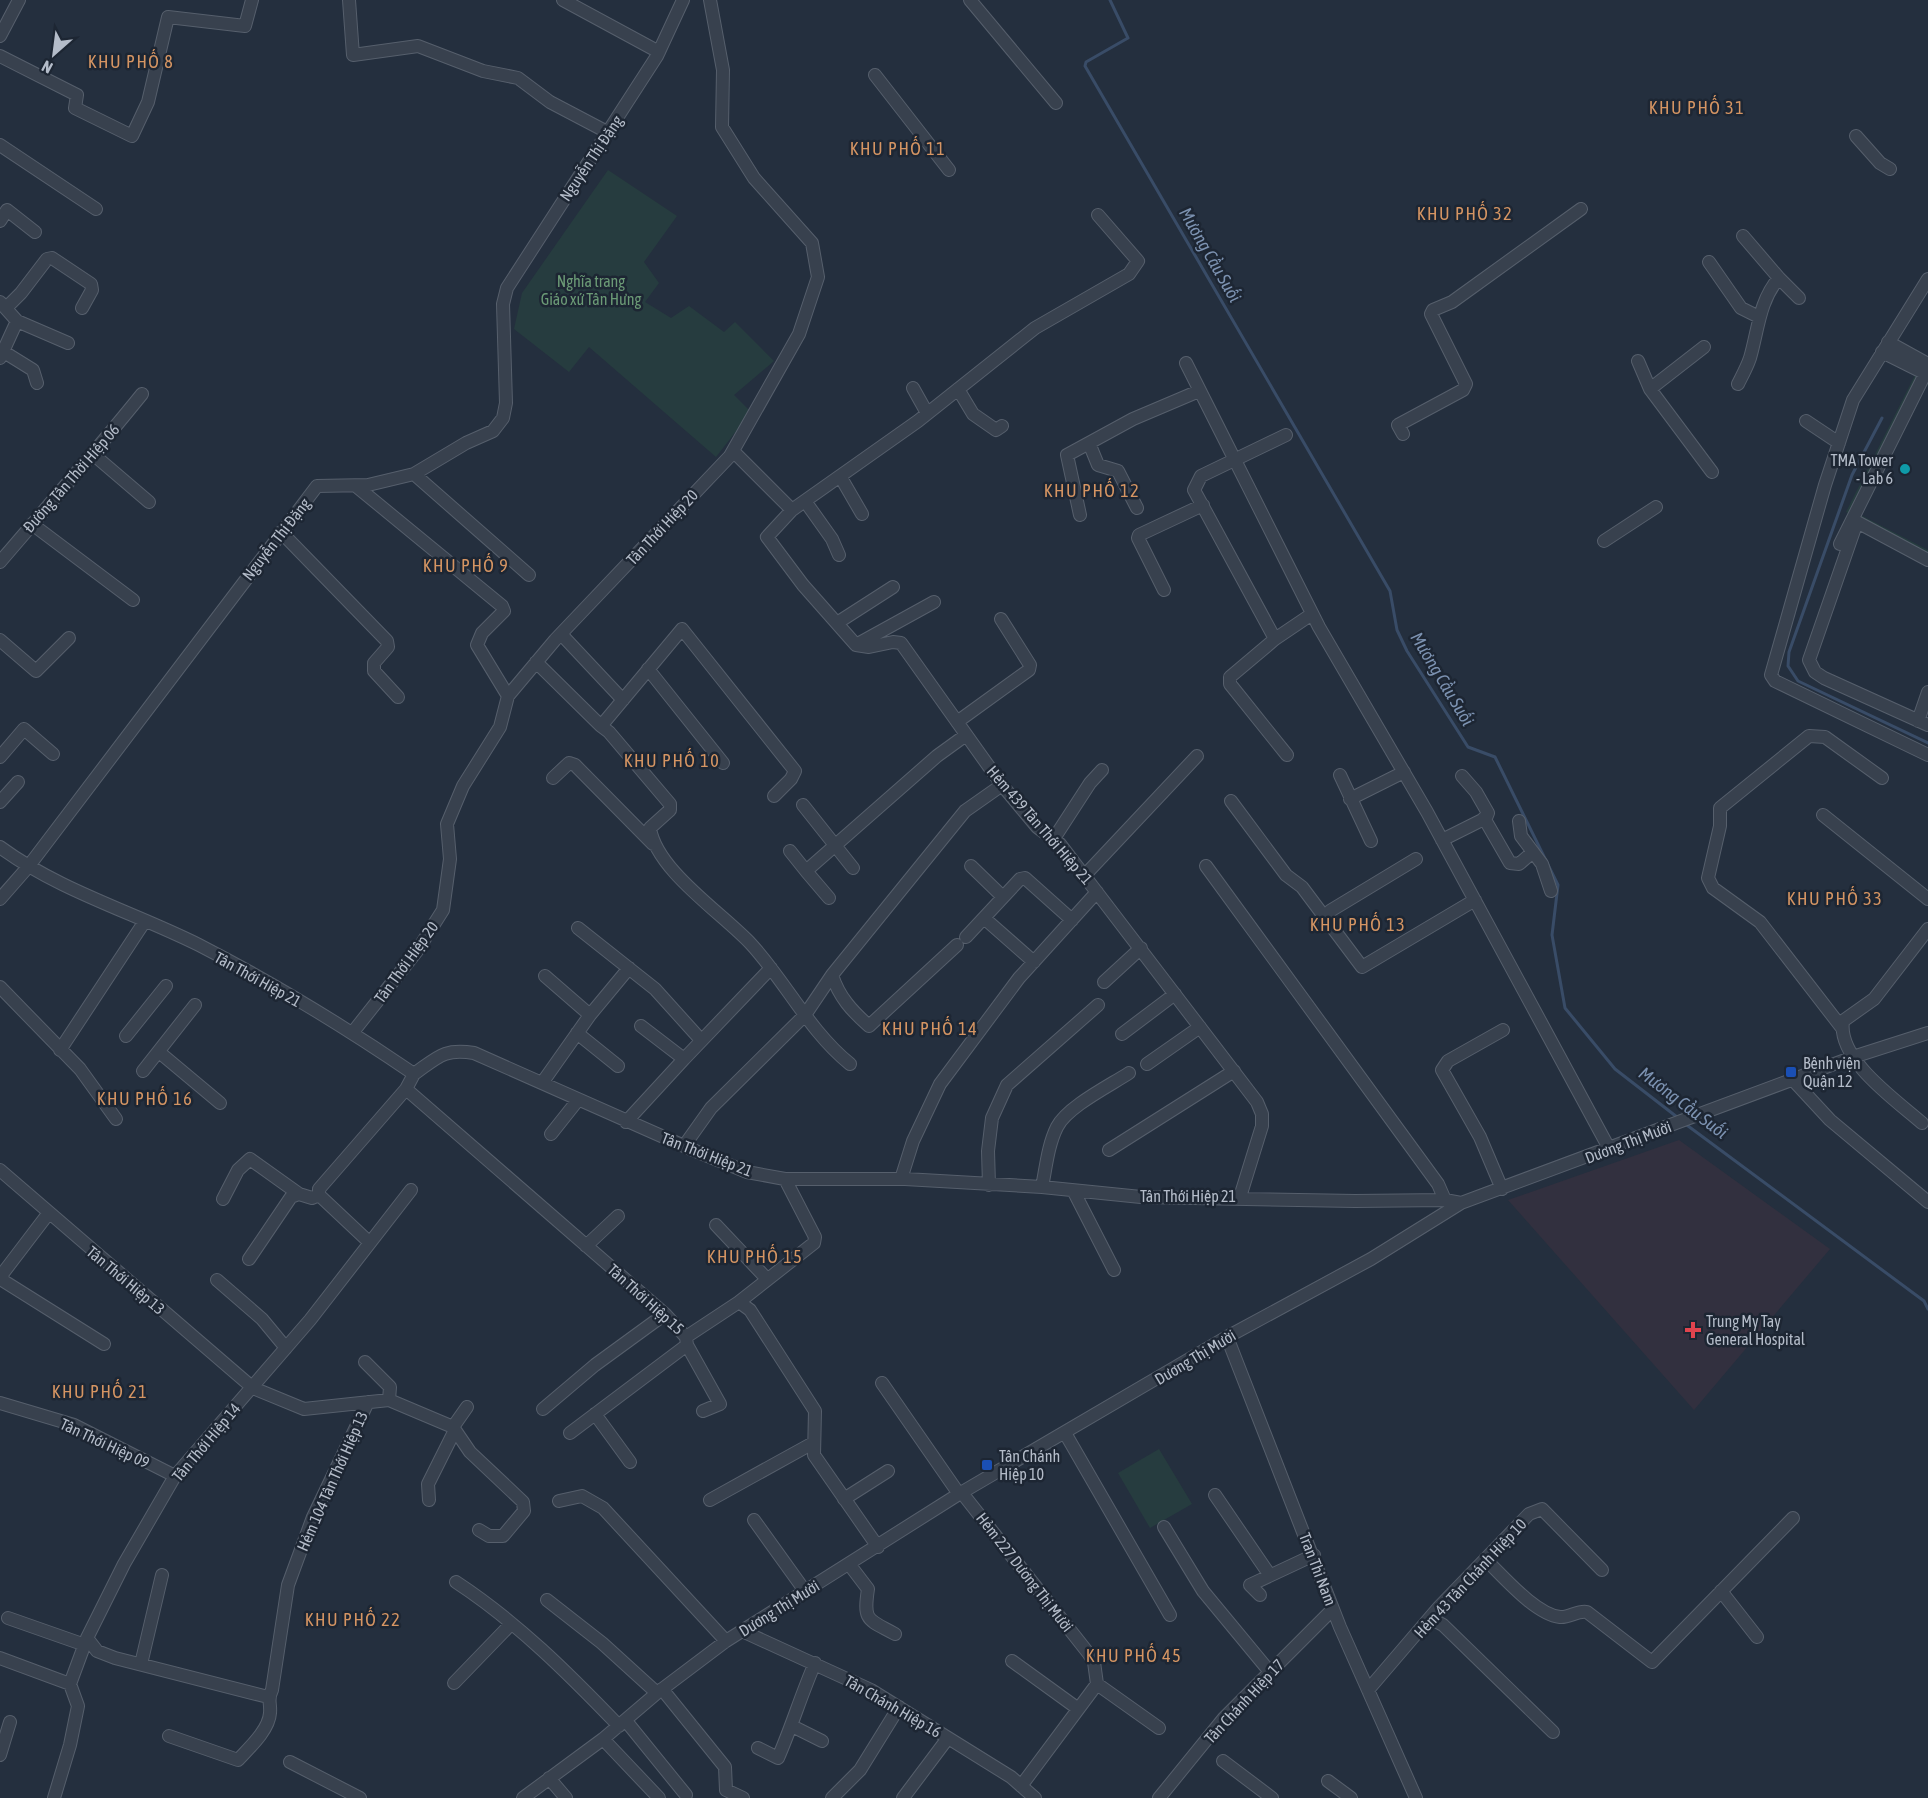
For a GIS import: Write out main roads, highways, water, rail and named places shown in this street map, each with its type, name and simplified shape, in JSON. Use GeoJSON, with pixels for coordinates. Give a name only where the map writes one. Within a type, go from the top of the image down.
{"type":"FeatureCollection","features":[{"type":"Feature","properties":{"kind":"waterway","name":"Mương Cầu Suối"},"geometry":{"type":"LineString","coordinates":[[1110,0],[1128,38],[1086,62],[1085,66],[1390,591],[1397,630],[1407,651],[1468,747],[1495,757],[1558,885],[1552,935],[1565,1008],[1615,1069],[1677,1117]]}},
{"type":"Feature","properties":{"kind":"waterway"},"geometry":{"type":"LineString","coordinates":[[1882,418],[1852,475],[1789,652],[1788,666],[1798,681],[1928,743]]}},
{"type":"Feature","properties":{"kind":"waterway","name":"Mương Cầu Suối"},"geometry":{"type":"LineString","coordinates":[[1684,1123],[1924,1301],[1928,1309]]}},
{"type":"Feature","properties":{"kind":"place","name":"TMA Tower - Lab 6"},"geometry":{"type":"Point","coordinates":[1905,469]}},
{"type":"Feature","properties":{"kind":"place","name":"Bệnh viện Quận 12"},"geometry":{"type":"Point","coordinates":[1791,1072]}},
{"type":"Feature","properties":{"kind":"place","name":"Trung My Tay General Hospital"},"geometry":{"type":"Point","coordinates":[1693,1330]}},
{"type":"Feature","properties":{"kind":"place","name":"Tân Chánh Hiệp 10"},"geometry":{"type":"Point","coordinates":[987,1465]}},
{"type":"Feature","properties":{"kind":"district","name":"KHU PHỐ 8"},"geometry":{"type":"Point","coordinates":[131,62]}},
{"type":"Feature","properties":{"kind":"district","name":"KHU PHỐ 31"},"geometry":{"type":"Point","coordinates":[1697,108]}},
{"type":"Feature","properties":{"kind":"district","name":"KHU PHỐ 11"},"geometry":{"type":"Point","coordinates":[898,149]}},
{"type":"Feature","properties":{"kind":"district","name":"KHU PHỐ 32"},"geometry":{"type":"Point","coordinates":[1465,214]}},
{"type":"Feature","properties":{"kind":"district","name":"KHU PHỐ 12"},"geometry":{"type":"Point","coordinates":[1092,491]}},
{"type":"Feature","properties":{"kind":"district","name":"KHU PHỐ 9"},"geometry":{"type":"Point","coordinates":[466,566]}},
{"type":"Feature","properties":{"kind":"district","name":"KHU PHỐ 10"},"geometry":{"type":"Point","coordinates":[672,761]}},
{"type":"Feature","properties":{"kind":"district","name":"KHU PHỐ 33"},"geometry":{"type":"Point","coordinates":[1835,899]}},
{"type":"Feature","properties":{"kind":"district","name":"KHU PHỐ 13"},"geometry":{"type":"Point","coordinates":[1358,925]}},
{"type":"Feature","properties":{"kind":"district","name":"KHU PHỐ 14"},"geometry":{"type":"Point","coordinates":[930,1029]}},
{"type":"Feature","properties":{"kind":"district","name":"KHU PHỐ 16"},"geometry":{"type":"Point","coordinates":[145,1099]}},
{"type":"Feature","properties":{"kind":"district","name":"KHU PHỐ 15"},"geometry":{"type":"Point","coordinates":[755,1257]}},
{"type":"Feature","properties":{"kind":"district","name":"KHU PHỐ 21"},"geometry":{"type":"Point","coordinates":[100,1392]}},
{"type":"Feature","properties":{"kind":"district","name":"KHU PHỐ 22"},"geometry":{"type":"Point","coordinates":[353,1620]}},
{"type":"Feature","properties":{"kind":"district","name":"KHU PHỐ 45"},"geometry":{"type":"Point","coordinates":[1134,1656]}},
{"type":"Feature","properties":{"kind":"park label","name":"Nghĩa trang Giáo xứ Tân Hưng"},"geometry":{"type":"Point","coordinates":[591,290]}}]}
